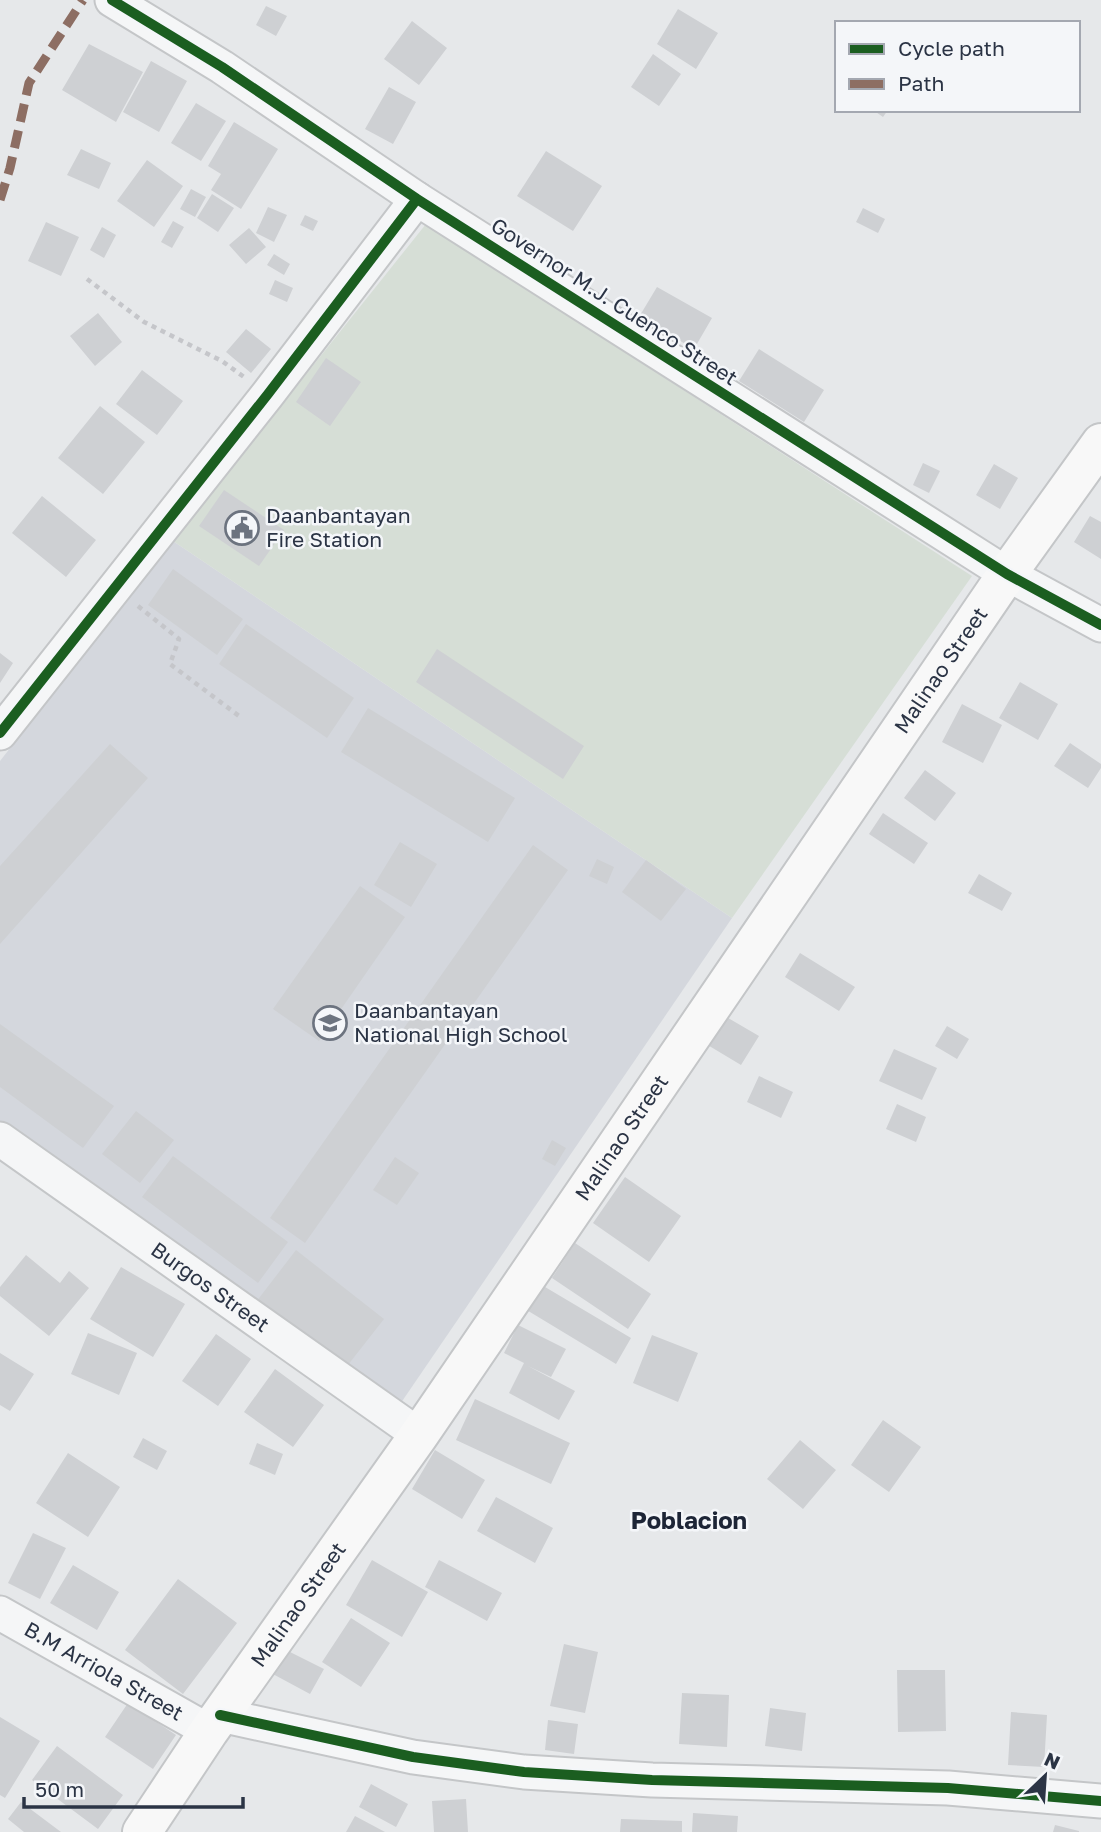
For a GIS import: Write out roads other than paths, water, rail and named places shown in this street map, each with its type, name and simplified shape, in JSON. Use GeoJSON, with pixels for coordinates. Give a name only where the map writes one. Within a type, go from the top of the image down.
{"type":"FeatureCollection","features":[{"type":"Feature","properties":{"kind":"main road","name":"Malinao Street"},"geometry":{"type":"LineString","coordinates":[[142,1832],[214,1723],[419,1435],[1007,574],[1101,443]]}},
{"type":"Feature","properties":{"kind":"street","name":"Governor M.J. Cuenco Street"},"geometry":{"type":"LineString","coordinates":[[112,0],[222,68],[417,199],[1007,574],[1101,625]]}},
{"type":"Feature","properties":{"kind":"street"},"geometry":{"type":"LineString","coordinates":[[0,733],[268,394],[417,199]]}},
{"type":"Feature","properties":{"kind":"street","name":"Burgos Street"},"geometry":{"type":"LineString","coordinates":[[0,1139],[419,1435]]}},
{"type":"Feature","properties":{"kind":"street","name":"B.M Arriola Street"},"geometry":{"type":"LineString","coordinates":[[0,1613],[214,1723],[413,1757],[524,1772],[652,1780],[948,1788],[1101,1801]]}},
{"type":"Feature","properties":{"kind":"place","name":"Daanbantayan Fire Station"},"geometry":{"type":"Point","coordinates":[242,528]}},
{"type":"Feature","properties":{"kind":"place","name":"Daanbantayan National High School"},"geometry":{"type":"Point","coordinates":[330,1023]}},
{"type":"Feature","properties":{"kind":"district","name":"Poblacion"},"geometry":{"type":"Point","coordinates":[689,1521]}}]}
